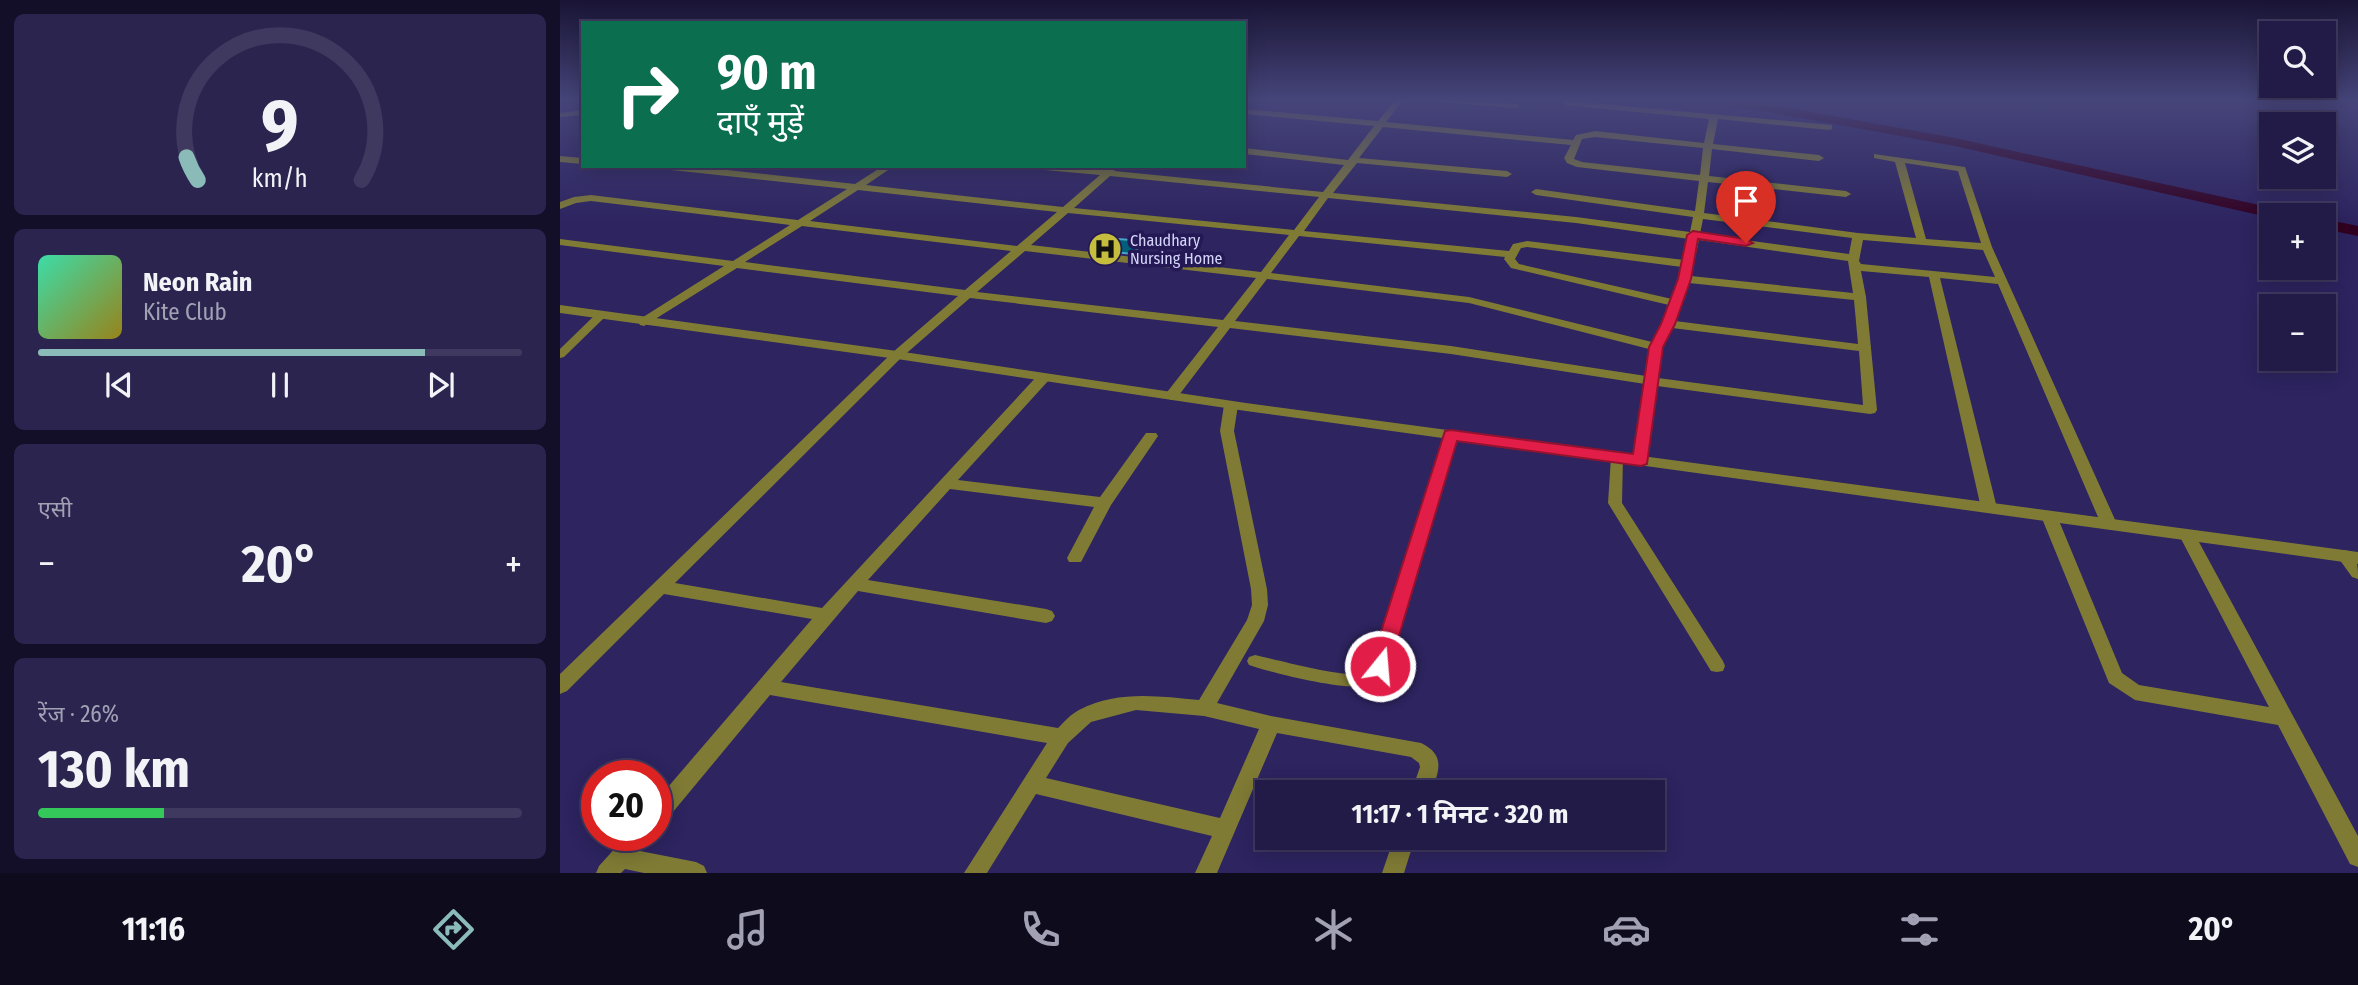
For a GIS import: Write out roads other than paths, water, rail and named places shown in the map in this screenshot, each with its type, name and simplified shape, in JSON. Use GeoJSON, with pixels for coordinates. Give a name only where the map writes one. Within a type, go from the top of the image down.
{"type":"FeatureCollection","features":[{"type":"Feature","properties":{"kind":"street"},"geometry":{"type":"LineString","coordinates":[[1171,396],[1369,141]]}},
{"type":"Feature","properties":{"kind":"street"},"geometry":{"type":"LineString","coordinates":[[1550,141],[1574,143],[1569,158],[1574,163],[1846,194]]}},
{"type":"Feature","properties":{"kind":"street"},"geometry":{"type":"LineString","coordinates":[[1658,141],[1819,158]]}},
{"type":"Feature","properties":{"kind":"street"},"geometry":{"type":"LineString","coordinates":[[1641,460],[1656,347],[1685,279],[1699,215],[1708,141]]}},
{"type":"Feature","properties":{"kind":"street"},"geometry":{"type":"LineString","coordinates":[[1246,151],[1507,173]]}},
{"type":"Feature","properties":{"kind":"street"},"geometry":{"type":"LineString","coordinates":[[1877,156],[1962,169],[1987,247],[2109,524]]}},
{"type":"Feature","properties":{"kind":"street"},"geometry":{"type":"LineString","coordinates":[[560,159],[581,161]]}},
{"type":"Feature","properties":{"kind":"street"},"geometry":{"type":"LineString","coordinates":[[1899,159],[1922,242]]}},
{"type":"Feature","properties":{"kind":"street"},"geometry":{"type":"LineString","coordinates":[[682,168],[1063,210],[1511,254]]}},
{"type":"Feature","properties":{"kind":"street"},"geometry":{"type":"LineString","coordinates":[[644,322],[887,168]]}},
{"type":"Feature","properties":{"kind":"street"},"geometry":{"type":"LineString","coordinates":[[1074,168],[1113,170],[1326,196],[1454,207],[1693,235],[1854,261],[1866,269],[2003,281]]}},
{"type":"Feature","properties":{"kind":"street"},"geometry":{"type":"LineString","coordinates":[[560,687],[897,355],[1063,210],[1113,170]]}},
{"type":"Feature","properties":{"kind":"street"},"geometry":{"type":"LineString","coordinates":[[1536,192],[1858,236],[1987,247]]}},
{"type":"Feature","properties":{"kind":"street"},"geometry":{"type":"LineString","coordinates":[[560,206],[574,200],[591,198],[1479,302],[1656,347]]}},
{"type":"Feature","properties":{"kind":"street"},"geometry":{"type":"LineString","coordinates":[[560,242],[967,294],[1451,350],[1650,381],[1870,410],[1860,297],[1854,261],[1858,236]]}},
{"type":"Feature","properties":{"kind":"street"},"geometry":{"type":"LineString","coordinates":[[1676,303],[1516,266],[1509,262],[1511,254],[1517,247],[1527,244],[1688,264]]}},
{"type":"Feature","properties":{"kind":"street"},"geometry":{"type":"LineString","coordinates":[[1934,276],[1989,508]]}},
{"type":"Feature","properties":{"kind":"street"},"geometry":{"type":"LineString","coordinates":[[1685,279],[1860,297]]}},
{"type":"Feature","properties":{"kind":"street"},"geometry":{"type":"LineString","coordinates":[[560,309],[897,355],[1231,405],[2352,557],[2358,573]]}},
{"type":"Feature","properties":{"kind":"street"},"geometry":{"type":"LineString","coordinates":[[1668,324],[1864,348]]}},
{"type":"Feature","properties":{"kind":"street"},"geometry":{"type":"LineString","coordinates":[[672,798],[826,615],[1044,377]]}},
{"type":"Feature","properties":{"kind":"street"},"geometry":{"type":"LineString","coordinates":[[1204,708],[1255,621],[1260,605],[1227,431],[1231,405]]}},
{"type":"Feature","properties":{"kind":"street"},"geometry":{"type":"LineString","coordinates":[[1075,558],[1104,503],[1151,436]]}},
{"type":"Feature","properties":{"kind":"street"},"geometry":{"type":"LineString","coordinates":[[946,484],[1104,503]]}},
{"type":"Feature","properties":{"kind":"street"},"geometry":{"type":"LineString","coordinates":[[2049,516],[2110,667],[2123,685],[2135,692],[2283,718]]}},
{"type":"Feature","properties":{"kind":"street"},"geometry":{"type":"LineString","coordinates":[[2187,535],[2358,857]]}},
{"type":"Feature","properties":{"kind":"street"},"geometry":{"type":"LineString","coordinates":[[854,584],[1046,616]]}},
{"type":"Feature","properties":{"kind":"street"},"geometry":{"type":"LineString","coordinates":[[662,587],[826,615]]}},
{"type":"Feature","properties":{"kind":"street"},"geometry":{"type":"LineString","coordinates":[[768,687],[1061,737]]}},
{"type":"Feature","properties":{"kind":"street"},"geometry":{"type":"LineString","coordinates":[[975,873],[1061,737],[1084,716],[1124,704],[1136,702],[1204,708],[1271,724],[1425,753],[1429,759],[1430,770],[1426,780]]}},
{"type":"Feature","properties":{"kind":"street"},"geometry":{"type":"LineString","coordinates":[[1206,873],[1271,724]]}},
{"type":"Feature","properties":{"kind":"street"},"geometry":{"type":"LineString","coordinates":[[1032,784],[1225,829]]}},
{"type":"Feature","properties":{"kind":"street"},"geometry":{"type":"LineString","coordinates":[[1392,873],[1401,850]]}},
{"type":"Feature","properties":{"kind":"street"},"geometry":{"type":"LineString","coordinates":[[614,865],[627,851]]}},
{"type":"Feature","properties":{"kind":"street"},"geometry":{"type":"LineString","coordinates":[[614,865],[696,873]]}},
{"type":"Feature","properties":{"kind":"lane"},"geometry":{"type":"LineString","coordinates":[[560,355],[601,315]]}},
{"type":"Feature","properties":{"kind":"lane"},"geometry":{"type":"LineString","coordinates":[[1255,661],[1349,679],[1366,680],[1374,673],[1380,666],[1451,435]]}},
{"type":"Feature","properties":{"kind":"lane"},"geometry":{"type":"LineString","coordinates":[[1617,457],[1615,503],[1717,666]]}},
{"type":"Feature","properties":{"kind":"waterway"},"geometry":{"type":"LineString","coordinates":[[1948,141],[2259,210]]}},
{"type":"Feature","properties":{"kind":"waterway"},"geometry":{"type":"LineString","coordinates":[[2336,226],[2358,231]]}},
{"type":"Feature","properties":{"kind":"place","name":"Chaudhary Nursing Home"},"geometry":{"type":"Point","coordinates":[1105,249]}}]}
